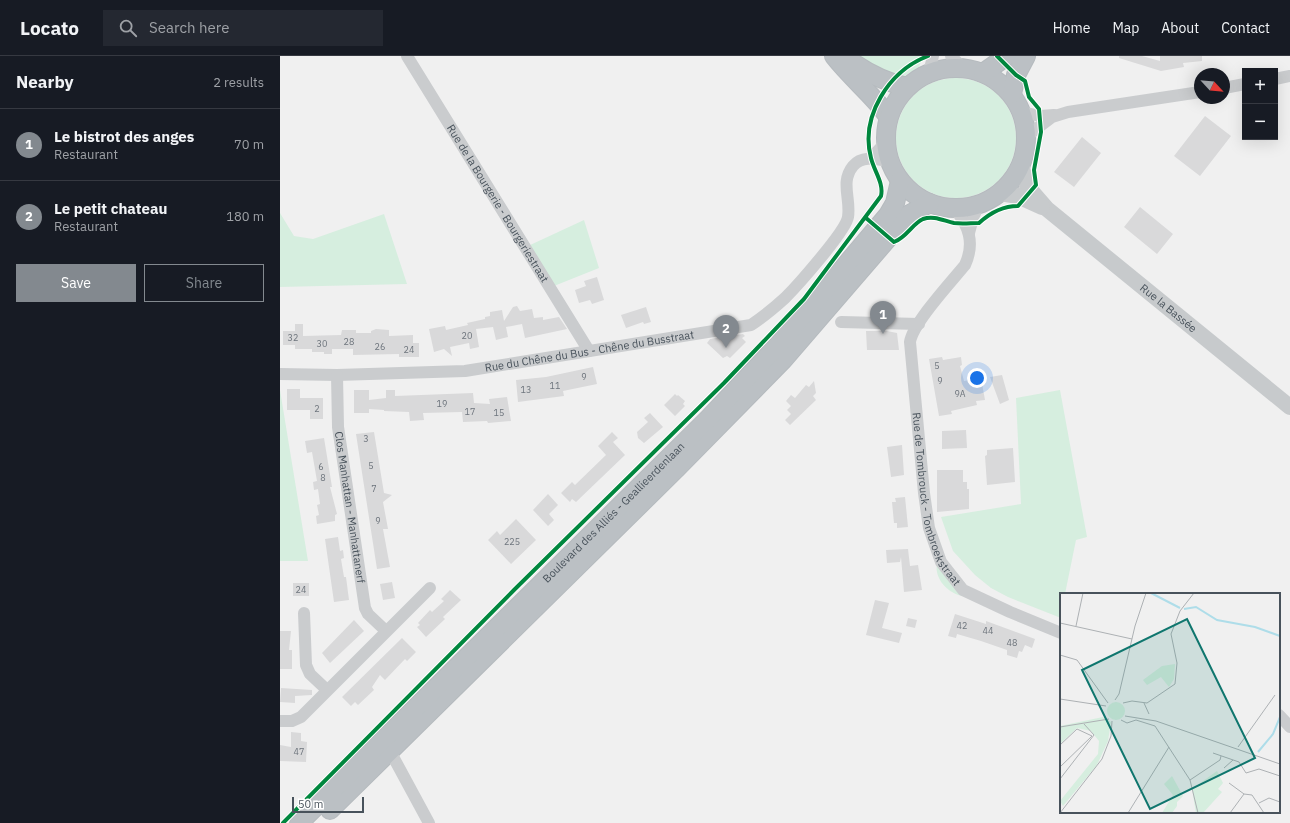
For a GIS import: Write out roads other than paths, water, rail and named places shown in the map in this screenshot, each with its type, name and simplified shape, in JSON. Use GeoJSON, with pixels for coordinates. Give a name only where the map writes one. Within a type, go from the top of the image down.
{"type":"FeatureCollection","features":[{"type":"Feature","properties":{"kind":"highway"},"geometry":{"type":"LineString","coordinates":[[834,56],[852,78],[878,102],[888,116]]}},
{"type":"Feature","properties":{"kind":"highway"},"geometry":{"type":"LineString","coordinates":[[844,56],[890,83],[907,87]]}},
{"type":"Feature","properties":{"kind":"highway"},"geometry":{"type":"LineString","coordinates":[[983,73],[1007,56]]}},
{"type":"Feature","properties":{"kind":"highway"},"geometry":{"type":"LineString","coordinates":[[1012,94],[1016,75],[1026,56]]}},
{"type":"Feature","properties":{"kind":"highway"},"geometry":{"type":"LineString","coordinates":[[957,62],[1000,82],[1012,94],[1022,112],[1027,136],[1022,164],[1012,180],[1000,193],[979,204],[954,208],[939,206],[930,202],[914,193],[900,180],[890,161],[886,142],[888,116],[897,99],[907,87],[931,64],[950,67],[957,62]]}},
{"type":"Feature","properties":{"kind":"highway","name":"Boulevard des Alliés - Geallieerdenlaan"},"geometry":{"type":"LineString","coordinates":[[300,823],[697,430],[779,344],[888,215],[895,203],[900,180]]}},
{"type":"Feature","properties":{"kind":"highway","name":"Boulevard des Alliés - Geallieerdenlaan"},"geometry":{"type":"LineString","coordinates":[[317,823],[784,360],[908,215],[930,202]]}},
{"type":"Feature","properties":{"kind":"main road","name":"Rue la Bassée"},"geometry":{"type":"LineString","coordinates":[[1022,164],[1027,186],[1046,209],[1290,407]]}},
{"type":"Feature","properties":{"kind":"main road","name":"Rue la Bassée"},"geometry":{"type":"LineString","coordinates":[[1000,193],[1018,196],[1046,209]]}},
{"type":"Feature","properties":{"kind":"street","name":"Rue de la Bourgerie - Bourgeriestraat"},"geometry":{"type":"LineString","coordinates":[[407,56],[589,350]]}},
{"type":"Feature","properties":{"kind":"street"},"geometry":{"type":"LineString","coordinates":[[1278,78],[1290,76]]}},
{"type":"Feature","properties":{"kind":"street"},"geometry":{"type":"LineString","coordinates":[[1230,87],[1242,85]]}},
{"type":"Feature","properties":{"kind":"street"},"geometry":{"type":"LineString","coordinates":[[1027,136],[1052,116],[1194,93]]}},
{"type":"Feature","properties":{"kind":"street"},"geometry":{"type":"LineString","coordinates":[[1022,112],[1040,116],[1061,114]]}},
{"type":"Feature","properties":{"kind":"street","name":"Rue du Chêne du Bus - Chêne du Busstraat"},"geometry":{"type":"LineString","coordinates":[[280,374],[337,375],[465,371],[751,325],[767,314],[785,298],[841,234],[849,216],[846,180],[854,165],[860,161],[871,158],[886,142]]}},
{"type":"Feature","properties":{"kind":"street"},"geometry":{"type":"LineString","coordinates":[[871,158],[890,161]]}},
{"type":"Feature","properties":{"kind":"street","name":"Rue de Tombrouck - Tombroekstraat"},"geometry":{"type":"LineString","coordinates":[[979,204],[970,228],[970,250],[965,265],[919,324],[911,337],[910,342],[929,528],[941,562],[963,590],[1010,612],[1060,633]]}},
{"type":"Feature","properties":{"kind":"street"},"geometry":{"type":"LineString","coordinates":[[954,208],[970,228]]}},
{"type":"Feature","properties":{"kind":"street"},"geometry":{"type":"LineString","coordinates":[[841,322],[919,324]]}},
{"type":"Feature","properties":{"kind":"street","name":"Clos Manhattan - Manhattanerf"},"geometry":{"type":"LineString","coordinates":[[337,375],[338,427],[365,608],[368,614],[386,631]]}},
{"type":"Feature","properties":{"kind":"street"},"geometry":{"type":"LineString","coordinates":[[280,721],[292,721],[301,717],[430,588]]}},
{"type":"Feature","properties":{"kind":"street"},"geometry":{"type":"LineString","coordinates":[[304,613],[306,665],[310,674],[327,690]]}},
{"type":"Feature","properties":{"kind":"street"},"geometry":{"type":"LineString","coordinates":[[1280,716],[1290,727]]}},
{"type":"Feature","properties":{"kind":"street"},"geometry":{"type":"LineString","coordinates":[[390,751],[429,823]]}},
{"type":"Feature","properties":{"kind":"place","name":"Le bistrot des anges"},"geometry":{"type":"Point","coordinates":[883,334]}},
{"type":"Feature","properties":{"kind":"place","name":"Le petit chateau"},"geometry":{"type":"Point","coordinates":[726,348]}}]}
